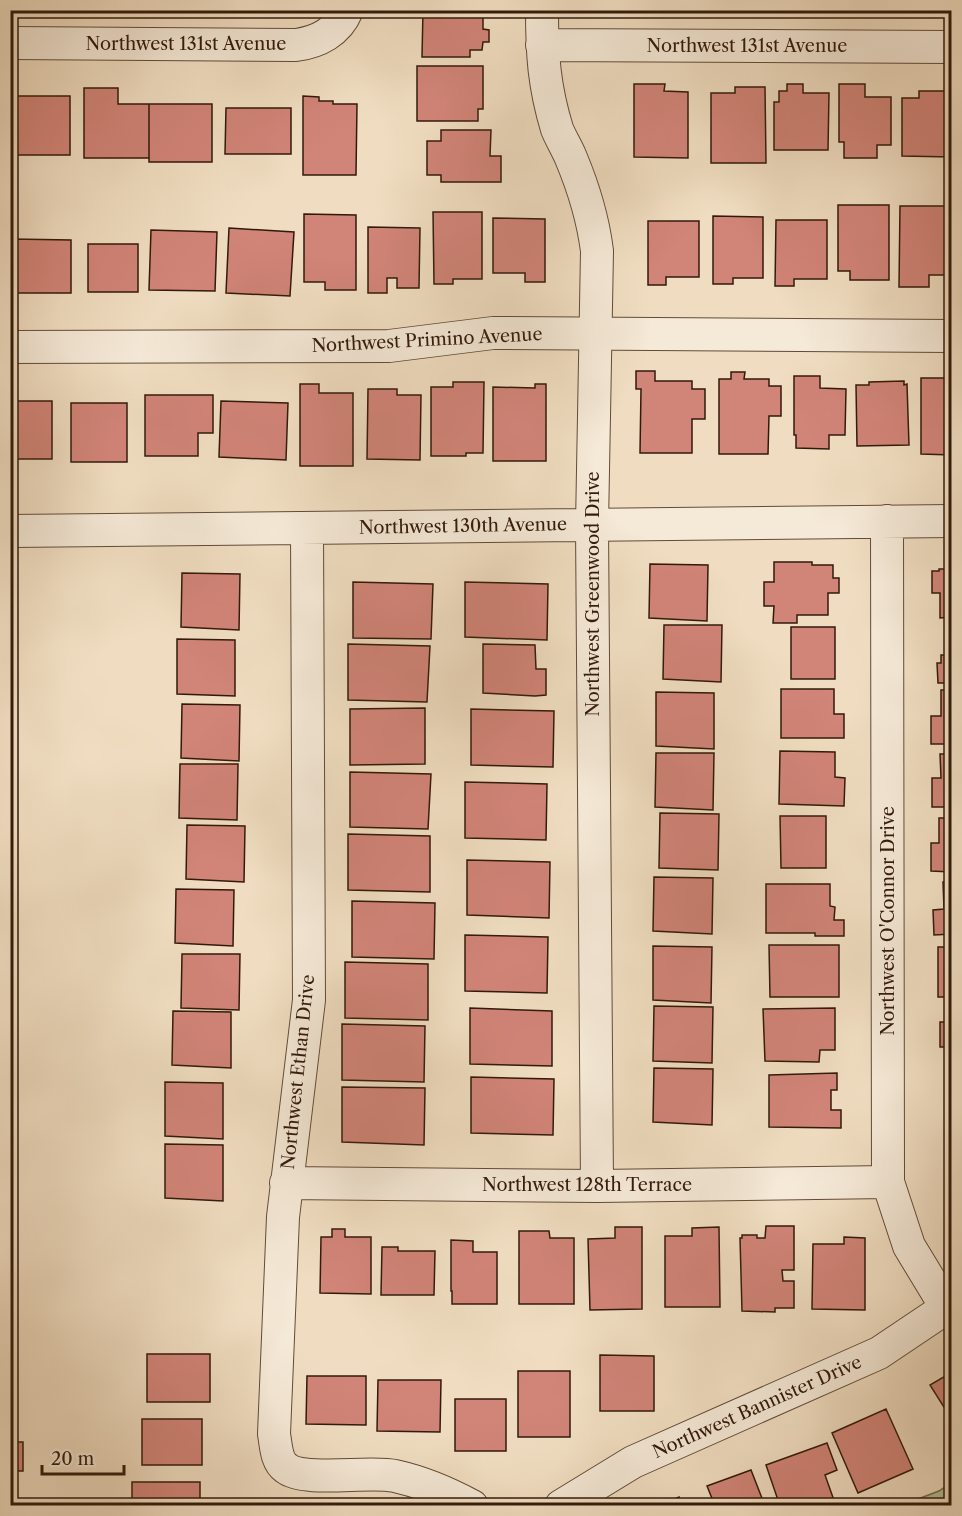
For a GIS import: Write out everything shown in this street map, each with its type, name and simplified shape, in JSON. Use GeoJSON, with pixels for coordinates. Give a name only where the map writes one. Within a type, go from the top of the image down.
{"type":"FeatureCollection","features":[{"type":"Feature","properties":{"kind":"street","name":"Northwest 131st Avenue"},"geometry":{"type":"LineString","coordinates":[[10,43],[296,45],[309,43],[330,33],[340,23],[346,10]]}},
{"type":"Feature","properties":{"kind":"street","name":"Northwest Greenwood Drive"},"geometry":{"type":"LineString","coordinates":[[542,10],[544,76],[550,105],[558,132],[582,185],[594,225],[597,251],[592,525],[597,1186]]}},
{"type":"Feature","properties":{"kind":"street","name":"Northwest 131st Avenue"},"geometry":{"type":"LineString","coordinates":[[542,45],[951,46]]}},
{"type":"Feature","properties":{"kind":"street","name":"Northwest Primino Avenue"},"geometry":{"type":"LineString","coordinates":[[10,347],[389,346],[493,333],[951,336]]}},
{"type":"Feature","properties":{"kind":"street","name":"Northwest 130th Avenue"},"geometry":{"type":"LineString","coordinates":[[10,531],[951,521]]}},
{"type":"Feature","properties":{"kind":"street","name":"Northwest O'Connor Drive"},"geometry":{"type":"LineString","coordinates":[[887,522],[888,1182],[909,1246],[949,1306]]}},
{"type":"Feature","properties":{"kind":"street","name":"Northwest Ethan Drive"},"geometry":{"type":"LineString","coordinates":[[307,528],[309,1000],[283,1217],[274,1434],[278,1457],[286,1469],[310,1475],[393,1475],[444,1491],[472,1506]]}},
{"type":"Feature","properties":{"kind":"street","name":"Northwest 128th Terrace"},"geometry":{"type":"LineString","coordinates":[[286,1183],[597,1186],[888,1182]]}},
{"type":"Feature","properties":{"kind":"street","name":"Northwest Bannister Drive"},"geometry":{"type":"LineString","coordinates":[[561,1506],[633,1462],[879,1353],[949,1306]]}},
{"type":"Feature","properties":{"kind":"green space"},"geometry":{"type":"Polygon","coordinates":[[[951,1483],[951,1505],[902,1505],[939,1491],[951,1483]]]}},
{"type":"Feature","properties":{"kind":"building"},"geometry":{"type":"Polygon","coordinates":[[[423,10],[483,10],[483,29],[489,30],[489,42],[483,42],[482,50],[470,50],[470,57],[422,57],[423,10]]]}},
{"type":"Feature","properties":{"kind":"building"},"geometry":{"type":"Polygon","coordinates":[[[417,66],[483,66],[483,109],[478,109],[478,121],[417,121],[417,66]]]}},
{"type":"Feature","properties":{"kind":"building"},"geometry":{"type":"Polygon","coordinates":[[[634,84],[665,84],[664,91],[688,92],[688,158],[634,157],[634,84]]]}},
{"type":"Feature","properties":{"kind":"building"},"geometry":{"type":"Polygon","coordinates":[[[787,84],[803,84],[803,93],[829,93],[828,150],[774,150],[774,102],[779,102],[779,91],[787,91],[787,84]]]}},
{"type":"Feature","properties":{"kind":"building"},"geometry":{"type":"Polygon","coordinates":[[[839,84],[865,84],[865,97],[891,97],[891,145],[877,145],[877,158],[844,158],[844,142],[839,142],[839,84]]]}},
{"type":"Feature","properties":{"kind":"building"},"geometry":{"type":"Polygon","coordinates":[[[735,87],[765,87],[766,163],[711,163],[711,93],[735,93],[735,87]]]}},
{"type":"Feature","properties":{"kind":"building"},"geometry":{"type":"Polygon","coordinates":[[[84,88],[118,88],[118,104],[149,104],[149,158],[84,158],[84,88]]]}},
{"type":"Feature","properties":{"kind":"building"},"geometry":{"type":"Polygon","coordinates":[[[919,91],[952,91],[952,157],[902,156],[902,98],[919,98],[919,91]]]}},
{"type":"Feature","properties":{"kind":"building"},"geometry":{"type":"Polygon","coordinates":[[[13,96],[70,96],[70,155],[13,155],[13,96]]]}},
{"type":"Feature","properties":{"kind":"building"},"geometry":{"type":"Polygon","coordinates":[[[303,96],[319,97],[319,101],[333,101],[333,104],[357,104],[356,175],[303,175],[303,96]]]}},
{"type":"Feature","properties":{"kind":"building"},"geometry":{"type":"Polygon","coordinates":[[[149,104],[212,104],[212,162],[149,162],[149,104]]]}},
{"type":"Feature","properties":{"kind":"building"},"geometry":{"type":"Polygon","coordinates":[[[226,108],[291,108],[291,154],[225,154],[226,108]]]}},
{"type":"Feature","properties":{"kind":"building"},"geometry":{"type":"Polygon","coordinates":[[[441,130],[491,130],[490,156],[501,156],[501,182],[441,182],[441,175],[427,175],[427,141],[441,141],[441,130]]]}},
{"type":"Feature","properties":{"kind":"building"},"geometry":{"type":"Polygon","coordinates":[[[838,205],[889,205],[889,280],[850,280],[850,271],[838,271],[838,205]]]}},
{"type":"Feature","properties":{"kind":"building"},"geometry":{"type":"Polygon","coordinates":[[[900,206],[952,206],[952,275],[929,275],[929,287],[899,287],[900,206]]]}},
{"type":"Feature","properties":{"kind":"building"},"geometry":{"type":"Polygon","coordinates":[[[433,212],[482,212],[482,279],[453,279],[453,284],[434,284],[433,212]]]}},
{"type":"Feature","properties":{"kind":"building"},"geometry":{"type":"Polygon","coordinates":[[[304,214],[356,215],[356,290],[325,290],[325,282],[304,282],[304,214]]]}},
{"type":"Feature","properties":{"kind":"building"},"geometry":{"type":"Polygon","coordinates":[[[713,216],[763,217],[763,278],[733,278],[733,284],[713,284],[713,216]]]}},
{"type":"Feature","properties":{"kind":"building"},"geometry":{"type":"Polygon","coordinates":[[[493,218],[545,219],[545,282],[525,282],[525,273],[493,273],[493,218]]]}},
{"type":"Feature","properties":{"kind":"building"},"geometry":{"type":"Polygon","coordinates":[[[776,220],[827,220],[827,279],[794,279],[794,286],[775,286],[776,220]]]}},
{"type":"Feature","properties":{"kind":"building"},"geometry":{"type":"Polygon","coordinates":[[[648,221],[699,221],[699,277],[666,277],[666,285],[648,285],[648,221]]]}},
{"type":"Feature","properties":{"kind":"building"},"geometry":{"type":"Polygon","coordinates":[[[368,227],[420,228],[419,288],[397,288],[397,278],[387,278],[387,293],[368,293],[368,227]]]}},
{"type":"Feature","properties":{"kind":"building"},"geometry":{"type":"Polygon","coordinates":[[[229,228],[294,232],[290,296],[226,293],[229,228]]]}},
{"type":"Feature","properties":{"kind":"building"},"geometry":{"type":"Polygon","coordinates":[[[151,230],[217,232],[215,291],[149,290],[151,230]]]}},
{"type":"Feature","properties":{"kind":"building"},"geometry":{"type":"Polygon","coordinates":[[[12,239],[71,240],[71,293],[12,293],[12,239]]]}},
{"type":"Feature","properties":{"kind":"building"},"geometry":{"type":"Polygon","coordinates":[[[88,244],[138,244],[138,292],[88,292],[88,244]]]}},
{"type":"Feature","properties":{"kind":"building"},"geometry":{"type":"Polygon","coordinates":[[[636,371],[655,371],[655,381],[692,381],[692,389],[705,389],[705,419],[692,419],[692,453],[640,453],[641,389],[636,389],[636,371]]]}},
{"type":"Feature","properties":{"kind":"building"},"geometry":{"type":"Polygon","coordinates":[[[731,372],[745,372],[744,379],[769,379],[769,386],[781,386],[781,416],[769,416],[768,454],[719,454],[719,379],[731,379],[731,372]]]}},
{"type":"Feature","properties":{"kind":"building"},"geometry":{"type":"Polygon","coordinates":[[[794,376],[820,376],[820,388],[846,389],[845,435],[829,435],[829,449],[796,448],[794,376]]]}},
{"type":"Feature","properties":{"kind":"building"},"geometry":{"type":"Polygon","coordinates":[[[921,378],[947,378],[947,392],[952,392],[952,455],[921,454],[921,378]]]}},
{"type":"Feature","properties":{"kind":"building"},"geometry":{"type":"Polygon","coordinates":[[[904,381],[904,385],[907,384],[909,445],[857,446],[856,385],[869,385],[869,382],[904,381]]]}},
{"type":"Feature","properties":{"kind":"building"},"geometry":{"type":"Polygon","coordinates":[[[453,382],[484,382],[483,453],[466,453],[466,456],[431,456],[431,387],[453,387],[453,382]]]}},
{"type":"Feature","properties":{"kind":"building"},"geometry":{"type":"Polygon","coordinates":[[[300,384],[319,384],[319,393],[353,393],[353,466],[300,466],[300,384]]]}},
{"type":"Feature","properties":{"kind":"building"},"geometry":{"type":"Polygon","coordinates":[[[535,384],[546,384],[546,461],[493,461],[493,387],[535,388],[535,384]]]}},
{"type":"Feature","properties":{"kind":"building"},"geometry":{"type":"Polygon","coordinates":[[[368,389],[397,389],[397,395],[421,395],[420,460],[367,459],[368,389]]]}},
{"type":"Feature","properties":{"kind":"building"},"geometry":{"type":"Polygon","coordinates":[[[145,395],[213,395],[213,433],[198,433],[198,456],[145,456],[145,395]]]}},
{"type":"Feature","properties":{"kind":"building"},"geometry":{"type":"Polygon","coordinates":[[[10,401],[52,401],[52,459],[10,459],[10,401]]]}},
{"type":"Feature","properties":{"kind":"building"},"geometry":{"type":"Polygon","coordinates":[[[221,401],[288,403],[286,460],[219,457],[221,401]]]}},
{"type":"Feature","properties":{"kind":"building"},"geometry":{"type":"Polygon","coordinates":[[[71,403],[127,403],[127,462],[71,462],[71,403]]]}},
{"type":"Feature","properties":{"kind":"building"},"geometry":{"type":"Polygon","coordinates":[[[774,562],[812,562],[812,565],[833,565],[833,578],[839,578],[839,593],[828,593],[828,615],[797,615],[797,623],[773,623],[774,606],[764,606],[764,582],[774,582],[774,562]]]}},
{"type":"Feature","properties":{"kind":"building"},"geometry":{"type":"Polygon","coordinates":[[[650,564],[708,565],[707,621],[649,618],[650,564]]]}},
{"type":"Feature","properties":{"kind":"building"},"geometry":{"type":"Polygon","coordinates":[[[939,569],[952,569],[952,617],[940,618],[940,593],[932,593],[932,571],[939,571],[939,569]]]}},
{"type":"Feature","properties":{"kind":"building"},"geometry":{"type":"Polygon","coordinates":[[[182,573],[240,574],[239,630],[181,627],[182,573]]]}},
{"type":"Feature","properties":{"kind":"building"},"geometry":{"type":"Polygon","coordinates":[[[353,582],[433,584],[431,639],[353,638],[353,582]]]}},
{"type":"Feature","properties":{"kind":"building"},"geometry":{"type":"Polygon","coordinates":[[[465,582],[548,584],[547,640],[465,637],[465,582]]]}},
{"type":"Feature","properties":{"kind":"building"},"geometry":{"type":"Polygon","coordinates":[[[664,625],[722,625],[721,682],[663,679],[664,625]]]}},
{"type":"Feature","properties":{"kind":"building"},"geometry":{"type":"Polygon","coordinates":[[[791,627],[835,627],[835,679],[791,679],[791,627]]]}},
{"type":"Feature","properties":{"kind":"building"},"geometry":{"type":"Polygon","coordinates":[[[945,627],[952,627],[952,683],[938,683],[937,663],[941,663],[941,655],[946,655],[945,627]]]}},
{"type":"Feature","properties":{"kind":"building"},"geometry":{"type":"Polygon","coordinates":[[[177,639],[235,640],[235,696],[177,694],[177,639]]]}},
{"type":"Feature","properties":{"kind":"building"},"geometry":{"type":"Polygon","coordinates":[[[348,644],[430,646],[427,702],[348,700],[348,644]]]}},
{"type":"Feature","properties":{"kind":"building"},"geometry":{"type":"Polygon","coordinates":[[[483,644],[535,645],[536,669],[546,669],[546,695],[483,693],[483,644]]]}},
{"type":"Feature","properties":{"kind":"building"},"geometry":{"type":"Polygon","coordinates":[[[781,689],[834,689],[834,714],[844,714],[844,738],[781,738],[781,689]]]}},
{"type":"Feature","properties":{"kind":"building"},"geometry":{"type":"Polygon","coordinates":[[[941,690],[952,690],[952,744],[931,744],[931,716],[941,716],[941,690]]]}},
{"type":"Feature","properties":{"kind":"building"},"geometry":{"type":"Polygon","coordinates":[[[656,692],[714,693],[714,749],[656,746],[656,692]]]}},
{"type":"Feature","properties":{"kind":"building"},"geometry":{"type":"Polygon","coordinates":[[[182,704],[240,705],[239,761],[181,758],[182,704]]]}},
{"type":"Feature","properties":{"kind":"building"},"geometry":{"type":"Polygon","coordinates":[[[425,708],[425,764],[350,765],[350,709],[425,708]]]}},
{"type":"Feature","properties":{"kind":"building"},"geometry":{"type":"Polygon","coordinates":[[[471,709],[554,711],[553,767],[471,765],[471,709]]]}},
{"type":"Feature","properties":{"kind":"building"},"geometry":{"type":"Polygon","coordinates":[[[780,751],[835,752],[835,777],[845,778],[844,806],[779,804],[780,751]]]}},
{"type":"Feature","properties":{"kind":"building"},"geometry":{"type":"Polygon","coordinates":[[[656,753],[714,753],[713,810],[655,807],[656,753]]]}},
{"type":"Feature","properties":{"kind":"building"},"geometry":{"type":"Polygon","coordinates":[[[940,754],[952,754],[952,807],[932,807],[932,778],[941,778],[940,754]]]}},
{"type":"Feature","properties":{"kind":"building"},"geometry":{"type":"Polygon","coordinates":[[[180,764],[238,764],[237,820],[179,818],[180,764]]]}},
{"type":"Feature","properties":{"kind":"building"},"geometry":{"type":"Polygon","coordinates":[[[350,772],[431,774],[428,829],[350,827],[350,772]]]}},
{"type":"Feature","properties":{"kind":"building"},"geometry":{"type":"Polygon","coordinates":[[[465,782],[547,784],[546,840],[465,838],[465,782]]]}},
{"type":"Feature","properties":{"kind":"building"},"geometry":{"type":"Polygon","coordinates":[[[660,813],[719,814],[718,870],[659,868],[660,813]]]}},
{"type":"Feature","properties":{"kind":"building"},"geometry":{"type":"Polygon","coordinates":[[[780,816],[826,816],[826,868],[781,868],[780,816]]]}},
{"type":"Feature","properties":{"kind":"building"},"geometry":{"type":"Polygon","coordinates":[[[939,818],[952,818],[952,872],[931,871],[931,843],[939,843],[939,818]]]}},
{"type":"Feature","properties":{"kind":"building"},"geometry":{"type":"Polygon","coordinates":[[[187,825],[245,826],[244,882],[186,879],[187,825]]]}},
{"type":"Feature","properties":{"kind":"building"},"geometry":{"type":"Polygon","coordinates":[[[348,834],[430,836],[430,892],[348,890],[348,834]]]}},
{"type":"Feature","properties":{"kind":"building"},"geometry":{"type":"Polygon","coordinates":[[[467,860],[550,862],[549,918],[467,915],[467,860]]]}},
{"type":"Feature","properties":{"kind":"building"},"geometry":{"type":"Polygon","coordinates":[[[654,877],[713,878],[712,934],[653,931],[654,877]]]}},
{"type":"Feature","properties":{"kind":"building"},"geometry":{"type":"Polygon","coordinates":[[[943,882],[952,882],[952,934],[934,935],[933,910],[944,909],[943,882]]]}},
{"type":"Feature","properties":{"kind":"building"},"geometry":{"type":"Polygon","coordinates":[[[766,884],[830,884],[830,906],[835,907],[834,920],[844,920],[844,936],[815,936],[815,933],[766,933],[766,884]]]}},
{"type":"Feature","properties":{"kind":"building"},"geometry":{"type":"Polygon","coordinates":[[[176,889],[234,890],[233,946],[175,943],[176,889]]]}},
{"type":"Feature","properties":{"kind":"building"},"geometry":{"type":"Polygon","coordinates":[[[352,901],[435,903],[434,959],[352,957],[352,901]]]}},
{"type":"Feature","properties":{"kind":"building"},"geometry":{"type":"Polygon","coordinates":[[[465,935],[548,937],[547,993],[465,991],[465,935]]]}},
{"type":"Feature","properties":{"kind":"building"},"geometry":{"type":"Polygon","coordinates":[[[769,945],[839,945],[839,997],[770,997],[769,945]]]}},
{"type":"Feature","properties":{"kind":"building"},"geometry":{"type":"Polygon","coordinates":[[[653,946],[712,947],[711,1003],[653,1000],[653,946]]]}},
{"type":"Feature","properties":{"kind":"building"},"geometry":{"type":"Polygon","coordinates":[[[938,947],[952,947],[952,997],[938,997],[938,947]]]}},
{"type":"Feature","properties":{"kind":"building"},"geometry":{"type":"Polygon","coordinates":[[[182,954],[240,954],[239,1010],[181,1008],[182,954]]]}},
{"type":"Feature","properties":{"kind":"building"},"geometry":{"type":"Polygon","coordinates":[[[345,962],[428,964],[428,1020],[345,1018],[345,962]]]}},
{"type":"Feature","properties":{"kind":"building"},"geometry":{"type":"Polygon","coordinates":[[[654,1006],[713,1007],[712,1063],[653,1061],[654,1006]]]}},
{"type":"Feature","properties":{"kind":"building"},"geometry":{"type":"Polygon","coordinates":[[[470,1008],[552,1011],[552,1066],[470,1064],[470,1008]]]}},
{"type":"Feature","properties":{"kind":"building"},"geometry":{"type":"Polygon","coordinates":[[[835,1008],[835,1050],[820,1050],[819,1062],[765,1061],[763,1009],[835,1008]]]}},
{"type":"Feature","properties":{"kind":"building"},"geometry":{"type":"Polygon","coordinates":[[[945,1010],[952,1010],[952,1060],[945,1060],[945,1047],[940,1047],[940,1022],[945,1022],[945,1010]]]}},
{"type":"Feature","properties":{"kind":"building"},"geometry":{"type":"Polygon","coordinates":[[[173,1011],[231,1012],[231,1068],[172,1065],[173,1011]]]}},
{"type":"Feature","properties":{"kind":"building"},"geometry":{"type":"Polygon","coordinates":[[[342,1024],[425,1026],[424,1082],[342,1080],[342,1024]]]}},
{"type":"Feature","properties":{"kind":"building"},"geometry":{"type":"Polygon","coordinates":[[[654,1068],[713,1069],[712,1125],[653,1122],[654,1068]]]}},
{"type":"Feature","properties":{"kind":"building"},"geometry":{"type":"Polygon","coordinates":[[[837,1073],[837,1090],[831,1090],[831,1110],[841,1110],[841,1128],[769,1127],[769,1075],[837,1073]]]}},
{"type":"Feature","properties":{"kind":"building"},"geometry":{"type":"Polygon","coordinates":[[[471,1077],[554,1079],[553,1135],[471,1133],[471,1077]]]}},
{"type":"Feature","properties":{"kind":"building"},"geometry":{"type":"Polygon","coordinates":[[[165,1082],[223,1083],[223,1139],[165,1136],[165,1082]]]}},
{"type":"Feature","properties":{"kind":"building"},"geometry":{"type":"Polygon","coordinates":[[[342,1087],[425,1088],[424,1145],[342,1142],[342,1087]]]}},
{"type":"Feature","properties":{"kind":"building"},"geometry":{"type":"Polygon","coordinates":[[[165,1144],[223,1145],[223,1201],[165,1198],[165,1144]]]}},
{"type":"Feature","properties":{"kind":"building"},"geometry":{"type":"Polygon","coordinates":[[[766,1226],[794,1226],[794,1270],[782,1270],[783,1281],[794,1281],[794,1308],[775,1308],[775,1312],[742,1311],[740,1238],[742,1235],[757,1235],[757,1238],[765,1238],[766,1226]]]}},
{"type":"Feature","properties":{"kind":"building"},"geometry":{"type":"Polygon","coordinates":[[[615,1227],[642,1227],[642,1309],[590,1310],[588,1239],[615,1238],[615,1227]]]}},
{"type":"Feature","properties":{"kind":"building"},"geometry":{"type":"Polygon","coordinates":[[[719,1227],[720,1307],[665,1307],[665,1236],[692,1236],[692,1228],[719,1227]]]}},
{"type":"Feature","properties":{"kind":"building"},"geometry":{"type":"Polygon","coordinates":[[[332,1229],[345,1229],[345,1237],[371,1237],[371,1294],[320,1293],[321,1237],[332,1237],[332,1229]]]}},
{"type":"Feature","properties":{"kind":"building"},"geometry":{"type":"Polygon","coordinates":[[[519,1231],[549,1231],[550,1238],[574,1238],[574,1304],[519,1304],[519,1231]]]}},
{"type":"Feature","properties":{"kind":"building"},"geometry":{"type":"Polygon","coordinates":[[[844,1237],[865,1238],[865,1310],[812,1309],[813,1244],[844,1244],[844,1237]]]}},
{"type":"Feature","properties":{"kind":"building"},"geometry":{"type":"Polygon","coordinates":[[[451,1240],[473,1241],[473,1252],[497,1252],[497,1304],[452,1304],[451,1240]]]}},
{"type":"Feature","properties":{"kind":"building"},"geometry":{"type":"Polygon","coordinates":[[[382,1247],[398,1247],[398,1251],[435,1251],[434,1295],[381,1295],[382,1247]]]}},
{"type":"Feature","properties":{"kind":"building"},"geometry":{"type":"Polygon","coordinates":[[[147,1354],[210,1354],[210,1402],[147,1402],[147,1354]]]}},
{"type":"Feature","properties":{"kind":"building"},"geometry":{"type":"Polygon","coordinates":[[[600,1355],[654,1356],[654,1411],[600,1411],[600,1355]]]}},
{"type":"Feature","properties":{"kind":"building"},"geometry":{"type":"Polygon","coordinates":[[[518,1371],[570,1371],[570,1437],[518,1437],[518,1371]]]}},
{"type":"Feature","properties":{"kind":"building"},"geometry":{"type":"Polygon","coordinates":[[[952,1372],[952,1420],[930,1385],[952,1372]]]}},
{"type":"Feature","properties":{"kind":"building"},"geometry":{"type":"Polygon","coordinates":[[[307,1376],[366,1376],[366,1425],[306,1424],[307,1376]]]}},
{"type":"Feature","properties":{"kind":"building"},"geometry":{"type":"Polygon","coordinates":[[[378,1380],[441,1380],[440,1432],[377,1431],[378,1380]]]}},
{"type":"Feature","properties":{"kind":"building"},"geometry":{"type":"Polygon","coordinates":[[[455,1399],[506,1399],[506,1451],[455,1451],[455,1399]]]}},
{"type":"Feature","properties":{"kind":"building"},"geometry":{"type":"Polygon","coordinates":[[[886,1409],[913,1469],[858,1493],[832,1433],[886,1409]]]}},
{"type":"Feature","properties":{"kind":"building"},"geometry":{"type":"Polygon","coordinates":[[[142,1419],[202,1419],[202,1465],[142,1465],[142,1419]]]}},
{"type":"Feature","properties":{"kind":"building"},"geometry":{"type":"Polygon","coordinates":[[[10,1442],[23,1442],[23,1471],[10,1471],[10,1442]]]}},
{"type":"Feature","properties":{"kind":"building"},"geometry":{"type":"Polygon","coordinates":[[[827,1443],[837,1470],[825,1475],[836,1506],[780,1506],[766,1465],[827,1443]]]}},
{"type":"Feature","properties":{"kind":"building"},"geometry":{"type":"Polygon","coordinates":[[[751,1470],[765,1506],[715,1506],[707,1486],[751,1470]]]}},
{"type":"Feature","properties":{"kind":"building"},"geometry":{"type":"Polygon","coordinates":[[[132,1482],[200,1482],[200,1506],[132,1506],[132,1482]]]}},
{"type":"Feature","properties":{"kind":"building"},"geometry":{"type":"Polygon","coordinates":[[[679,1497],[682,1506],[658,1506],[679,1497]]]}}]}
